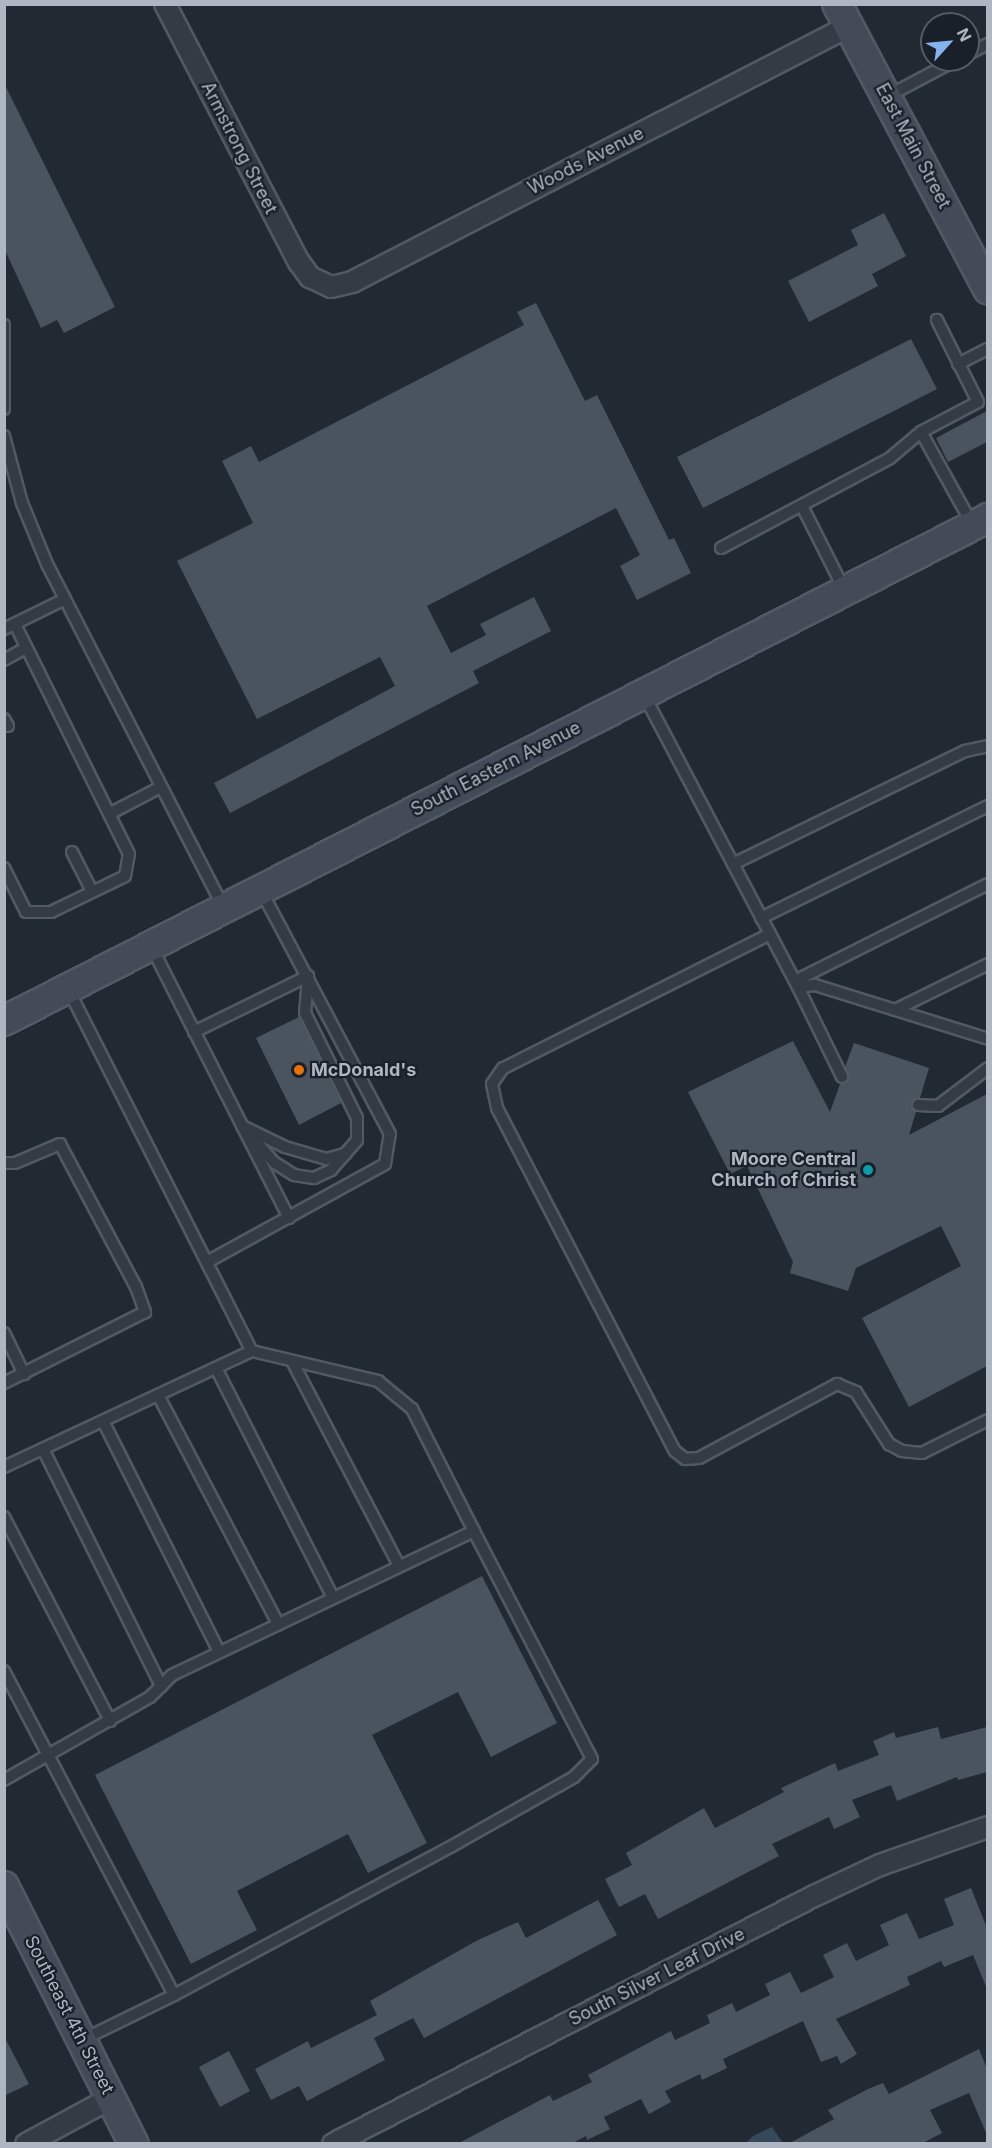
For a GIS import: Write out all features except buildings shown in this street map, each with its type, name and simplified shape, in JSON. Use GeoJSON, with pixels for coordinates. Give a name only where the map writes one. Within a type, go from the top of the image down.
{"type":"FeatureCollection","features":[{"type":"Feature","properties":{"kind":"main road","name":"East Main Street"},"geometry":{"type":"LineString","coordinates":[[843,15],[986,284]]}},
{"type":"Feature","properties":{"kind":"main road","name":"South Eastern Avenue"},"geometry":{"type":"LineString","coordinates":[[4,1021],[980,521]]}},
{"type":"Feature","properties":{"kind":"main road","name":"Southeast 4th Street"},"geometry":{"type":"LineString","coordinates":[[4,1886],[134,2144]]}},
{"type":"Feature","properties":{"kind":"street","name":"Armstrong Street"},"geometry":{"type":"LineString","coordinates":[[165,4],[299,262],[322,285]]}},
{"type":"Feature","properties":{"kind":"street","name":"Woods Avenue"},"geometry":{"type":"LineString","coordinates":[[322,285],[331,287],[352,282],[843,15]]}},
{"type":"Feature","properties":{"kind":"street","name":"South Silver Leaf Drive"},"geometry":{"type":"LineString","coordinates":[[333,2144],[880,1865],[987,1827]]}},
{"type":"Feature","properties":{"kind":"street"},"geometry":{"type":"LineString","coordinates":[[26,2144],[111,2098]]}},
{"type":"Feature","properties":{"kind":"lane"},"geometry":{"type":"LineString","coordinates":[[887,97],[934,72]]}},
{"type":"Feature","properties":{"kind":"lane"},"geometry":{"type":"LineString","coordinates":[[721,548],[890,458],[921,432],[978,402],[937,320]]}},
{"type":"Feature","properties":{"kind":"lane"},"geometry":{"type":"LineString","coordinates":[[4,325],[4,409]]}},
{"type":"Feature","properties":{"kind":"lane"},"geometry":{"type":"LineString","coordinates":[[958,364],[987,349]]}},
{"type":"Feature","properties":{"kind":"lane"},"geometry":{"type":"LineString","coordinates":[[921,432],[980,521]]}},
{"type":"Feature","properties":{"kind":"lane"},"geometry":{"type":"LineString","coordinates":[[4,436],[22,503],[65,599],[159,788],[224,909]]}},
{"type":"Feature","properties":{"kind":"lane"},"geometry":{"type":"LineString","coordinates":[[802,506],[845,591]]}},
{"type":"Feature","properties":{"kind":"lane"},"geometry":{"type":"LineString","coordinates":[[4,868],[26,912],[51,912],[125,876],[129,854],[26,648],[10,626],[65,599]]}},
{"type":"Feature","properties":{"kind":"lane"},"geometry":{"type":"LineString","coordinates":[[4,660],[26,648]]}},
{"type":"Feature","properties":{"kind":"lane"},"geometry":{"type":"LineString","coordinates":[[643,694],[797,984],[842,1077]]}},
{"type":"Feature","properties":{"kind":"lane"},"geometry":{"type":"LineString","coordinates":[[733,864],[964,750],[987,746]]}},
{"type":"Feature","properties":{"kind":"lane"},"geometry":{"type":"LineString","coordinates":[[109,814],[159,788]]}},
{"type":"Feature","properties":{"kind":"lane"},"geometry":{"type":"LineString","coordinates":[[761,918],[987,806]]}},
{"type":"Feature","properties":{"kind":"lane"},"geometry":{"type":"LineString","coordinates":[[72,852],[92,891]]}},
{"type":"Feature","properties":{"kind":"lane"},"geometry":{"type":"LineString","coordinates":[[797,984],[987,884]]}},
{"type":"Feature","properties":{"kind":"lane"},"geometry":{"type":"LineString","coordinates":[[207,1262],[385,1164],[390,1134],[261,890]]}},
{"type":"Feature","properties":{"kind":"lane"},"geometry":{"type":"LineString","coordinates":[[770,934],[503,1068],[492,1084],[497,1108],[675,1451],[685,1459],[699,1458],[837,1384],[856,1392],[889,1444],[902,1451],[922,1453],[987,1420]]}},
{"type":"Feature","properties":{"kind":"lane"},"geometry":{"type":"LineString","coordinates":[[151,946],[289,1218]]}},
{"type":"Feature","properties":{"kind":"lane"},"geometry":{"type":"LineString","coordinates":[[895,1010],[987,964]]}},
{"type":"Feature","properties":{"kind":"lane"},"geometry":{"type":"LineString","coordinates":[[194,1032],[308,976]]}},
{"type":"Feature","properties":{"kind":"lane"},"geometry":{"type":"LineString","coordinates":[[242,1126],[275,1163],[294,1175],[314,1178],[332,1170],[357,1140],[357,1118],[305,1012],[308,976]]}},
{"type":"Feature","properties":{"kind":"lane"},"geometry":{"type":"LineString","coordinates":[[797,984],[815,985],[987,1039]]}},
{"type":"Feature","properties":{"kind":"lane"},"geometry":{"type":"LineString","coordinates":[[68,989],[252,1351]]}},
{"type":"Feature","properties":{"kind":"lane"},"geometry":{"type":"LineString","coordinates":[[918,1105],[938,1106],[987,1068]]}},
{"type":"Feature","properties":{"kind":"lane"},"geometry":{"type":"LineString","coordinates":[[242,1126],[285,1147],[326,1159],[345,1154]]}},
{"type":"Feature","properties":{"kind":"lane"},"geometry":{"type":"LineString","coordinates":[[4,1162],[15,1163],[60,1144],[145,1307],[142,1317],[4,1383]]}},
{"type":"Feature","properties":{"kind":"lane"},"geometry":{"type":"LineString","coordinates":[[4,1333],[24,1374]]}},
{"type":"Feature","properties":{"kind":"lane"},"geometry":{"type":"LineString","coordinates":[[4,1467],[252,1351],[378,1381],[412,1409],[592,1759],[574,1777],[452,1846],[174,1995],[82,2040]]}},
{"type":"Feature","properties":{"kind":"lane"},"geometry":{"type":"LineString","coordinates":[[292,1361],[399,1566]]}},
{"type":"Feature","properties":{"kind":"lane"},"geometry":{"type":"LineString","coordinates":[[216,1368],[333,1598]]}},
{"type":"Feature","properties":{"kind":"lane"},"geometry":{"type":"LineString","coordinates":[[158,1395],[278,1624]]}},
{"type":"Feature","properties":{"kind":"lane"},"geometry":{"type":"LineString","coordinates":[[103,1421],[219,1652]]}},
{"type":"Feature","properties":{"kind":"lane"},"geometry":{"type":"LineString","coordinates":[[43,1449],[161,1686]]}},
{"type":"Feature","properties":{"kind":"lane"},"geometry":{"type":"LineString","coordinates":[[4,1517],[110,1721]]}},
{"type":"Feature","properties":{"kind":"lane"},"geometry":{"type":"LineString","coordinates":[[4,1780],[150,1697],[172,1675],[474,1531]]}},
{"type":"Feature","properties":{"kind":"lane"},"geometry":{"type":"LineString","coordinates":[[4,1671],[174,1995]]}},
{"type":"Feature","properties":{"kind":"water"},"geometry":{"type":"Polygon","coordinates":[[[772,2127],[783,2143],[746,2143],[753,2136],[772,2127]]]}},
{"type":"Feature","properties":{"kind":"place","name":"McDonald's"},"geometry":{"type":"Point","coordinates":[299,1070]}},
{"type":"Feature","properties":{"kind":"place","name":"Moore Central Church of Christ"},"geometry":{"type":"Point","coordinates":[868,1170]}}]}
